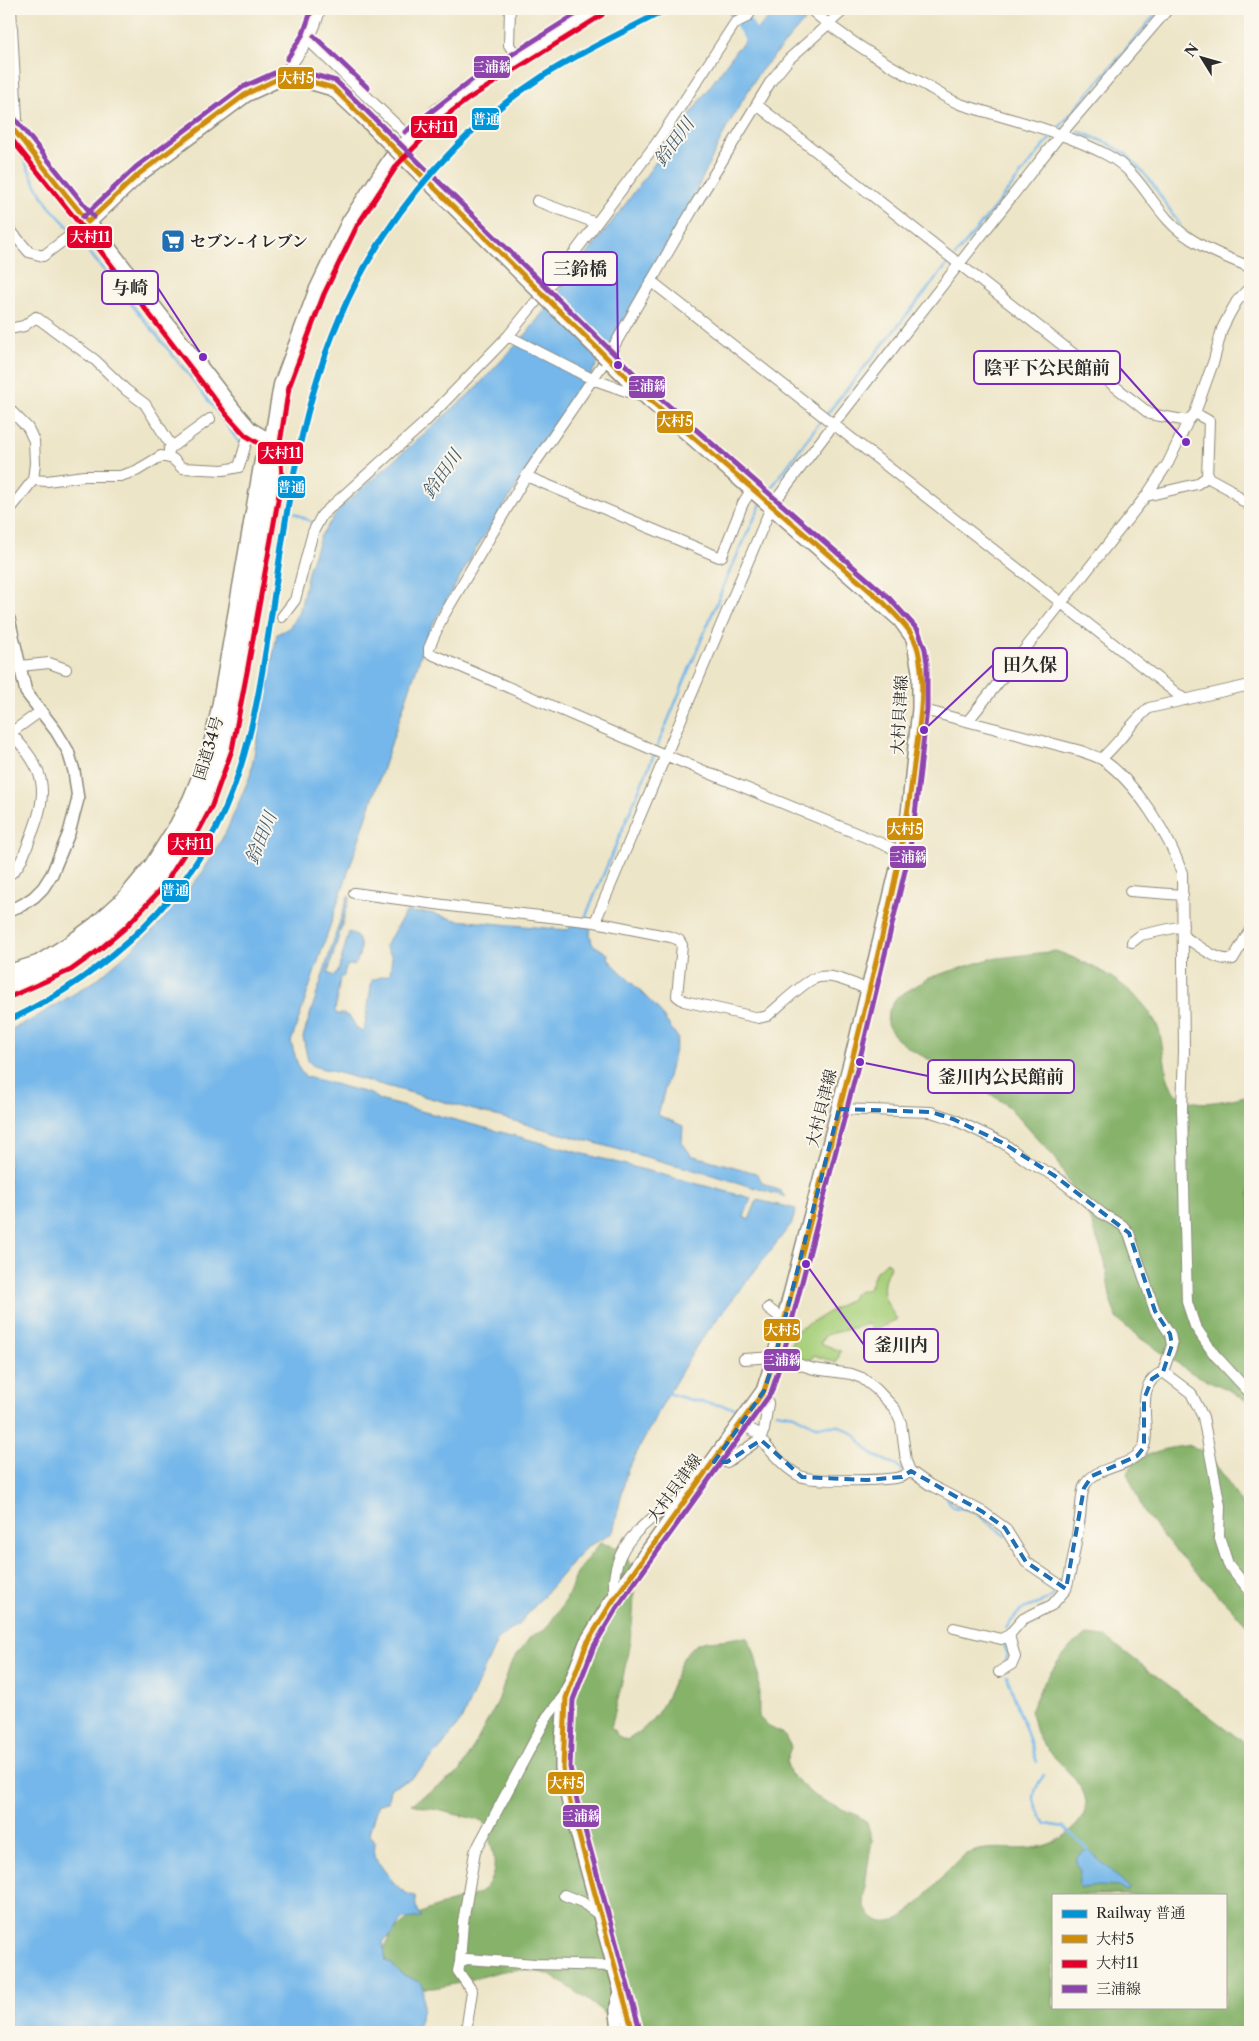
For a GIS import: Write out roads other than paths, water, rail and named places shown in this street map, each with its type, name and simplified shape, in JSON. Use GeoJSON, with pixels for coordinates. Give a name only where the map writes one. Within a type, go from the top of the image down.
{"type":"FeatureCollection","features":[{"type":"Feature","properties":{"kind":"highway","name":"国道34号"},"geometry":{"type":"LineString","coordinates":[[9,989],[67,964],[120,922],[157,882],[191,830],[204,805],[225,748],[241,666],[275,477],[272,443],[282,386],[318,291],[350,222],[392,158],[410,138],[444,108],[518,58],[598,9]]}},
{"type":"Feature","properties":{"kind":"highway","name":"国道34号"},"geometry":{"type":"LineString","coordinates":[[9,973],[38,964],[96,926],[113,910],[153,865],[191,800],[210,753],[220,708],[263,460],[272,443]]}},
{"type":"Feature","properties":{"kind":"main road"},"geometry":{"type":"LineString","coordinates":[[83,225],[140,173],[246,94],[282,77]]}},
{"type":"Feature","properties":{"kind":"main road","name":"大村貝津線"},"geometry":{"type":"LineString","coordinates":[[282,77],[302,78],[333,88],[649,399],[900,619],[914,638],[920,671],[920,709],[909,814],[902,852],[839,1109],[775,1356],[764,1390],[615,1600],[587,1643],[566,1698],[563,1768],[579,1838],[603,1918],[614,1966],[633,2032]]}},
{"type":"Feature","properties":{"kind":"main road"},"geometry":{"type":"LineString","coordinates":[[9,124],[83,225],[162,320],[248,436],[272,443]]}},
{"type":"Feature","properties":{"kind":"street"},"geometry":{"type":"LineString","coordinates":[[11,9],[18,137]]}},
{"type":"Feature","properties":{"kind":"street"},"geometry":{"type":"LineString","coordinates":[[282,77],[309,41],[316,27],[320,9]]}},
{"type":"Feature","properties":{"kind":"street"},"geometry":{"type":"LineString","coordinates":[[810,9],[826,23],[908,76],[958,103],[1048,129],[1107,155],[1128,168],[1169,221],[1187,236],[1250,267]]}},
{"type":"Feature","properties":{"kind":"street"},"geometry":{"type":"LineString","coordinates":[[845,9],[826,23],[789,59],[771,81],[607,358],[589,378],[526,476],[440,620],[429,648],[429,653],[649,748],[902,852]]}},
{"type":"Feature","properties":{"kind":"street"},"geometry":{"type":"LineString","coordinates":[[593,922],[663,753],[763,498],[832,424],[954,260],[1059,134],[1168,9]]}},
{"type":"Feature","properties":{"kind":"street"},"geometry":{"type":"LineString","coordinates":[[507,11],[509,45],[518,58]]}},
{"type":"Feature","properties":{"kind":"street"},"geometry":{"type":"LineString","coordinates":[[282,617],[295,600],[313,532],[319,519],[422,425],[512,338],[658,141],[735,23],[750,13]]}},
{"type":"Feature","properties":{"kind":"street"},"geometry":{"type":"LineString","coordinates":[[309,41],[410,138]]}},
{"type":"Feature","properties":{"kind":"street"},"geometry":{"type":"LineString","coordinates":[[757,105],[1150,414],[1191,417],[1209,421],[1207,477]]}},
{"type":"Feature","properties":{"kind":"street"},"geometry":{"type":"LineString","coordinates":[[537,201],[596,223]]}},
{"type":"Feature","properties":{"kind":"street"},"geometry":{"type":"LineString","coordinates":[[9,229],[29,252],[43,256],[83,225]]}},
{"type":"Feature","properties":{"kind":"street"},"geometry":{"type":"LineString","coordinates":[[651,281],[1184,700]]}},
{"type":"Feature","properties":{"kind":"street"},"geometry":{"type":"LineString","coordinates":[[968,720],[1062,604],[1146,496],[1168,463],[1191,417],[1214,360],[1222,329],[1237,301],[1250,288]]}},
{"type":"Feature","properties":{"kind":"street"},"geometry":{"type":"LineString","coordinates":[[9,329],[24,326],[36,317],[95,360],[126,390],[145,404],[172,447]]}},
{"type":"Feature","properties":{"kind":"street"},"geometry":{"type":"LineString","coordinates":[[512,338],[589,378],[649,399]]}},
{"type":"Feature","properties":{"kind":"street"},"geometry":{"type":"LineString","coordinates":[[9,409],[28,428],[34,441],[33,480],[9,511]]}},
{"type":"Feature","properties":{"kind":"street"},"geometry":{"type":"LineString","coordinates":[[167,458],[169,449],[210,419]]}},
{"type":"Feature","properties":{"kind":"street"},"geometry":{"type":"LineString","coordinates":[[33,480],[48,481],[84,476],[120,476],[136,471],[161,456],[173,459],[182,468],[223,470],[239,467],[248,436]]}},
{"type":"Feature","properties":{"kind":"street"},"geometry":{"type":"LineString","coordinates":[[526,476],[719,556],[722,556],[743,503],[763,498]]}},
{"type":"Feature","properties":{"kind":"street"},"geometry":{"type":"LineString","coordinates":[[1146,496],[1197,484],[1207,477]]}},
{"type":"Feature","properties":{"kind":"street"},"geometry":{"type":"LineString","coordinates":[[1207,477],[1229,490],[1250,507]]}},
{"type":"Feature","properties":{"kind":"street"},"geometry":{"type":"LineString","coordinates":[[9,619],[26,692],[56,731],[68,751],[76,777],[78,799],[69,833],[52,874],[43,888],[34,897],[22,905],[9,910]]}},
{"type":"Feature","properties":{"kind":"street"},"geometry":{"type":"LineString","coordinates":[[20,666],[49,663],[66,669]]}},
{"type":"Feature","properties":{"kind":"street"},"geometry":{"type":"LineString","coordinates":[[1101,759],[1116,746],[1137,718],[1149,708],[1250,685]]}},
{"type":"Feature","properties":{"kind":"street"},"geometry":{"type":"LineString","coordinates":[[920,709],[1081,751],[1101,759],[1123,776],[1158,824],[1175,852],[1182,872],[1184,1051],[1182,1109],[1187,1302],[1195,1326],[1214,1354],[1250,1393]]}},
{"type":"Feature","properties":{"kind":"street"},"geometry":{"type":"LineString","coordinates":[[9,875],[20,864],[40,814],[43,784],[28,752],[10,733],[41,711]]}},
{"type":"Feature","properties":{"kind":"street"},"geometry":{"type":"LineString","coordinates":[[1130,891],[1182,895]]}},
{"type":"Feature","properties":{"kind":"street"},"geometry":{"type":"LineString","coordinates":[[354,893],[593,922],[679,940],[682,945],[677,996],[684,1001],[759,1018],[767,1016],[813,979],[825,977],[839,979],[869,990]]}},
{"type":"Feature","properties":{"kind":"street"},"geometry":{"type":"LineString","coordinates":[[1132,942],[1141,934],[1183,931],[1216,956],[1229,960],[1233,959],[1250,930]]}},
{"type":"Feature","properties":{"kind":"street"},"geometry":{"type":"LineString","coordinates":[[839,1109],[931,1112],[953,1119],[1003,1143],[1030,1163],[1055,1176],[1104,1215],[1122,1225],[1129,1233],[1156,1311],[1170,1334],[1172,1345],[1162,1372],[1152,1379],[1144,1399],[1144,1447],[1136,1456],[1092,1476],[1084,1488],[1073,1564],[1066,1589],[1052,1605],[1023,1619],[1009,1635],[1000,1639],[954,1628]]}},
{"type":"Feature","properties":{"kind":"street"},"geometry":{"type":"LineString","coordinates":[[768,1308],[784,1320]]}},
{"type":"Feature","properties":{"kind":"street"},"geometry":{"type":"LineString","coordinates":[[744,1359],[775,1356],[814,1368],[851,1374],[862,1378],[876,1389],[895,1409],[901,1422],[907,1474]]}},
{"type":"Feature","properties":{"kind":"street"},"geometry":{"type":"LineString","coordinates":[[1162,1372],[1191,1393],[1203,1417],[1220,1506],[1219,1536],[1228,1564],[1250,1591]]}},
{"type":"Feature","properties":{"kind":"street"},"geometry":{"type":"LineString","coordinates":[[714,1462],[727,1462],[761,1437],[768,1403],[764,1390]]}},
{"type":"Feature","properties":{"kind":"street"},"geometry":{"type":"LineString","coordinates":[[740,1424],[761,1437],[788,1468],[802,1477],[866,1480],[907,1474],[930,1485],[983,1512],[1005,1528],[1026,1562],[1066,1589]]}},
{"type":"Feature","properties":{"kind":"street"},"geometry":{"type":"LineString","coordinates":[[615,1600],[612,1582],[616,1564],[627,1542],[641,1526],[664,1509],[690,1494]]}},
{"type":"Feature","properties":{"kind":"street"},"geometry":{"type":"LineString","coordinates":[[999,1672],[1012,1664],[1015,1657],[1009,1635]]}},
{"type":"Feature","properties":{"kind":"street"},"geometry":{"type":"LineString","coordinates":[[466,2032],[472,1991],[458,1971],[463,1922],[475,1852],[547,1717],[569,1690]]}},
{"type":"Feature","properties":{"kind":"street"},"geometry":{"type":"LineString","coordinates":[[564,1895],[582,1902],[603,1918]]}},
{"type":"Feature","properties":{"kind":"street"},"geometry":{"type":"LineString","coordinates":[[460,1962],[467,1958],[535,1964],[614,1966]]}},
{"type":"Feature","properties":{"kind":"street"},"geometry":{"type":"LineString","coordinates":[[618,2032],[615,2007],[621,1991]]}},
{"type":"Feature","properties":{"kind":"water","name":"鈴田川"},"geometry":{"type":"Polygon","coordinates":[[[778,9],[798,9],[807,18],[758,74],[726,129],[689,206],[610,345],[477,547],[429,631],[291,1042],[299,1069],[304,1076],[371,1094],[379,1100],[751,1198],[744,1217],[749,1220],[757,1200],[796,1209],[792,1223],[697,1345],[666,1398],[627,1471],[613,1532],[587,1546],[518,1625],[498,1639],[462,1719],[441,1748],[412,1778],[390,1788],[388,1802],[378,1804],[369,1833],[375,1843],[374,1857],[397,1886],[415,1896],[416,1907],[421,1917],[401,1920],[393,1934],[383,1941],[386,1961],[391,1963],[402,1974],[423,1985],[423,2008],[416,2032],[9,2032],[9,1030],[28,1022],[95,981],[155,929],[203,872],[227,830],[250,776],[277,634],[289,628],[300,610],[309,568],[321,535],[341,507],[475,389],[528,332],[627,202],[737,49],[778,9]]]}},
{"type":"Feature","properties":{"kind":"water"},"geometry":{"type":"Polygon","coordinates":[[[348,896],[350,897],[328,973],[334,976],[338,971],[349,932],[358,938],[360,942],[359,956],[355,965],[348,965],[344,976],[340,978],[335,1011],[337,1014],[347,1016],[352,1020],[357,1029],[364,1031],[372,980],[390,974],[392,957],[385,946],[406,912],[430,913],[456,920],[568,930],[573,924],[591,925],[592,944],[608,954],[609,960],[657,1008],[678,1038],[658,1115],[683,1126],[682,1142],[691,1155],[756,1173],[763,1183],[780,1191],[786,1197],[313,1066],[308,1061],[303,1037],[348,896]]]}},
{"type":"Feature","properties":{"kind":"water"},"geometry":{"type":"Polygon","coordinates":[[[1087,1849],[1130,1888],[1128,1891],[1118,1887],[1099,1886],[1082,1888],[1078,1885],[1080,1871],[1076,1864],[1076,1858],[1087,1849]]]}},
{"type":"Feature","properties":{"kind":"waterway"},"geometry":{"type":"LineString","coordinates":[[735,9],[762,54]]}},
{"type":"Feature","properties":{"kind":"waterway"},"geometry":{"type":"LineString","coordinates":[[1057,130],[1160,9]]}},
{"type":"Feature","properties":{"kind":"waterway"},"geometry":{"type":"LineString","coordinates":[[9,101],[12,117]]}},
{"type":"Feature","properties":{"kind":"waterway"},"geometry":{"type":"LineString","coordinates":[[1078,131],[1109,144],[1126,154],[1149,179],[1180,225]]}},
{"type":"Feature","properties":{"kind":"waterway"},"geometry":{"type":"LineString","coordinates":[[955,256],[1052,136]]}},
{"type":"Feature","properties":{"kind":"waterway"},"geometry":{"type":"LineString","coordinates":[[20,152],[36,185],[49,206],[72,231]]}},
{"type":"Feature","properties":{"kind":"waterway"},"geometry":{"type":"LineString","coordinates":[[76,236],[193,380],[241,445]]}},
{"type":"Feature","properties":{"kind":"waterway"},"geometry":{"type":"LineString","coordinates":[[826,415],[951,260]]}},
{"type":"Feature","properties":{"kind":"waterway"},"geometry":{"type":"LineString","coordinates":[[766,495],[822,419]]}},
{"type":"Feature","properties":{"kind":"waterway"},"geometry":{"type":"LineString","coordinates":[[246,451],[250,456]]}},
{"type":"Feature","properties":{"kind":"waterway"},"geometry":{"type":"LineString","coordinates":[[657,747],[729,573],[761,504]]}},
{"type":"Feature","properties":{"kind":"waterway"},"geometry":{"type":"LineString","coordinates":[[295,513],[315,524]]}},
{"type":"Feature","properties":{"kind":"waterway"},"geometry":{"type":"LineString","coordinates":[[585,918],[655,752]]}},
{"type":"Feature","properties":{"kind":"waterway"},"geometry":{"type":"LineString","coordinates":[[667,1393],[691,1400],[741,1409]]}},
{"type":"Feature","properties":{"kind":"waterway"},"geometry":{"type":"LineString","coordinates":[[776,1412],[794,1415],[815,1426],[840,1426],[854,1434],[873,1455],[896,1465],[903,1471]]}},
{"type":"Feature","properties":{"kind":"waterway"},"geometry":{"type":"LineString","coordinates":[[946,1498],[954,1507],[971,1510]]}},
{"type":"Feature","properties":{"kind":"waterway"},"geometry":{"type":"LineString","coordinates":[[976,1513],[1005,1536]]}},
{"type":"Feature","properties":{"kind":"waterway"},"geometry":{"type":"LineString","coordinates":[[1006,1628],[1020,1611],[1046,1601],[1057,1590],[1032,1572]]}},
{"type":"Feature","properties":{"kind":"waterway"},"geometry":{"type":"LineString","coordinates":[[1003,1665],[1008,1655],[1004,1645]]}},
{"type":"Feature","properties":{"kind":"waterway"},"geometry":{"type":"LineString","coordinates":[[1007,1676],[1037,1762]]}},
{"type":"Feature","properties":{"kind":"waterway"},"geometry":{"type":"LineString","coordinates":[[1044,1775],[1034,1794],[1035,1805],[1041,1817],[1046,1824],[1064,1827],[1087,1849]]}},
{"type":"Feature","properties":{"kind":"rail line","name":"普通"},"geometry":{"type":"LineString","coordinates":[[9,1020],[80,980],[143,928],[170,898],[194,865],[215,830],[239,771],[256,706],[291,489],[310,404],[322,363],[338,323],[356,283],[373,252],[414,194],[436,168],[487,118],[543,76],[667,9]]}},
{"type":"Feature","properties":{"kind":"place","name":"セブン-イレブン"},"geometry":{"type":"Point","coordinates":[173,241]}},
{"type":"Feature","properties":{"kind":"place","name":"与崎"},"geometry":{"type":"Point","coordinates":[203,357]}},
{"type":"Feature","properties":{"kind":"place","name":"三鈴橋"},"geometry":{"type":"Point","coordinates":[618,365]}},
{"type":"Feature","properties":{"kind":"place","name":"陰平下公民館前"},"geometry":{"type":"Point","coordinates":[1186,442]}},
{"type":"Feature","properties":{"kind":"place","name":"田久保"},"geometry":{"type":"Point","coordinates":[924,730]}},
{"type":"Feature","properties":{"kind":"place","name":"釜川内公民館前"},"geometry":{"type":"Point","coordinates":[860,1062]}},
{"type":"Feature","properties":{"kind":"place","name":"釜川内"},"geometry":{"type":"Point","coordinates":[806,1264]}}]}
